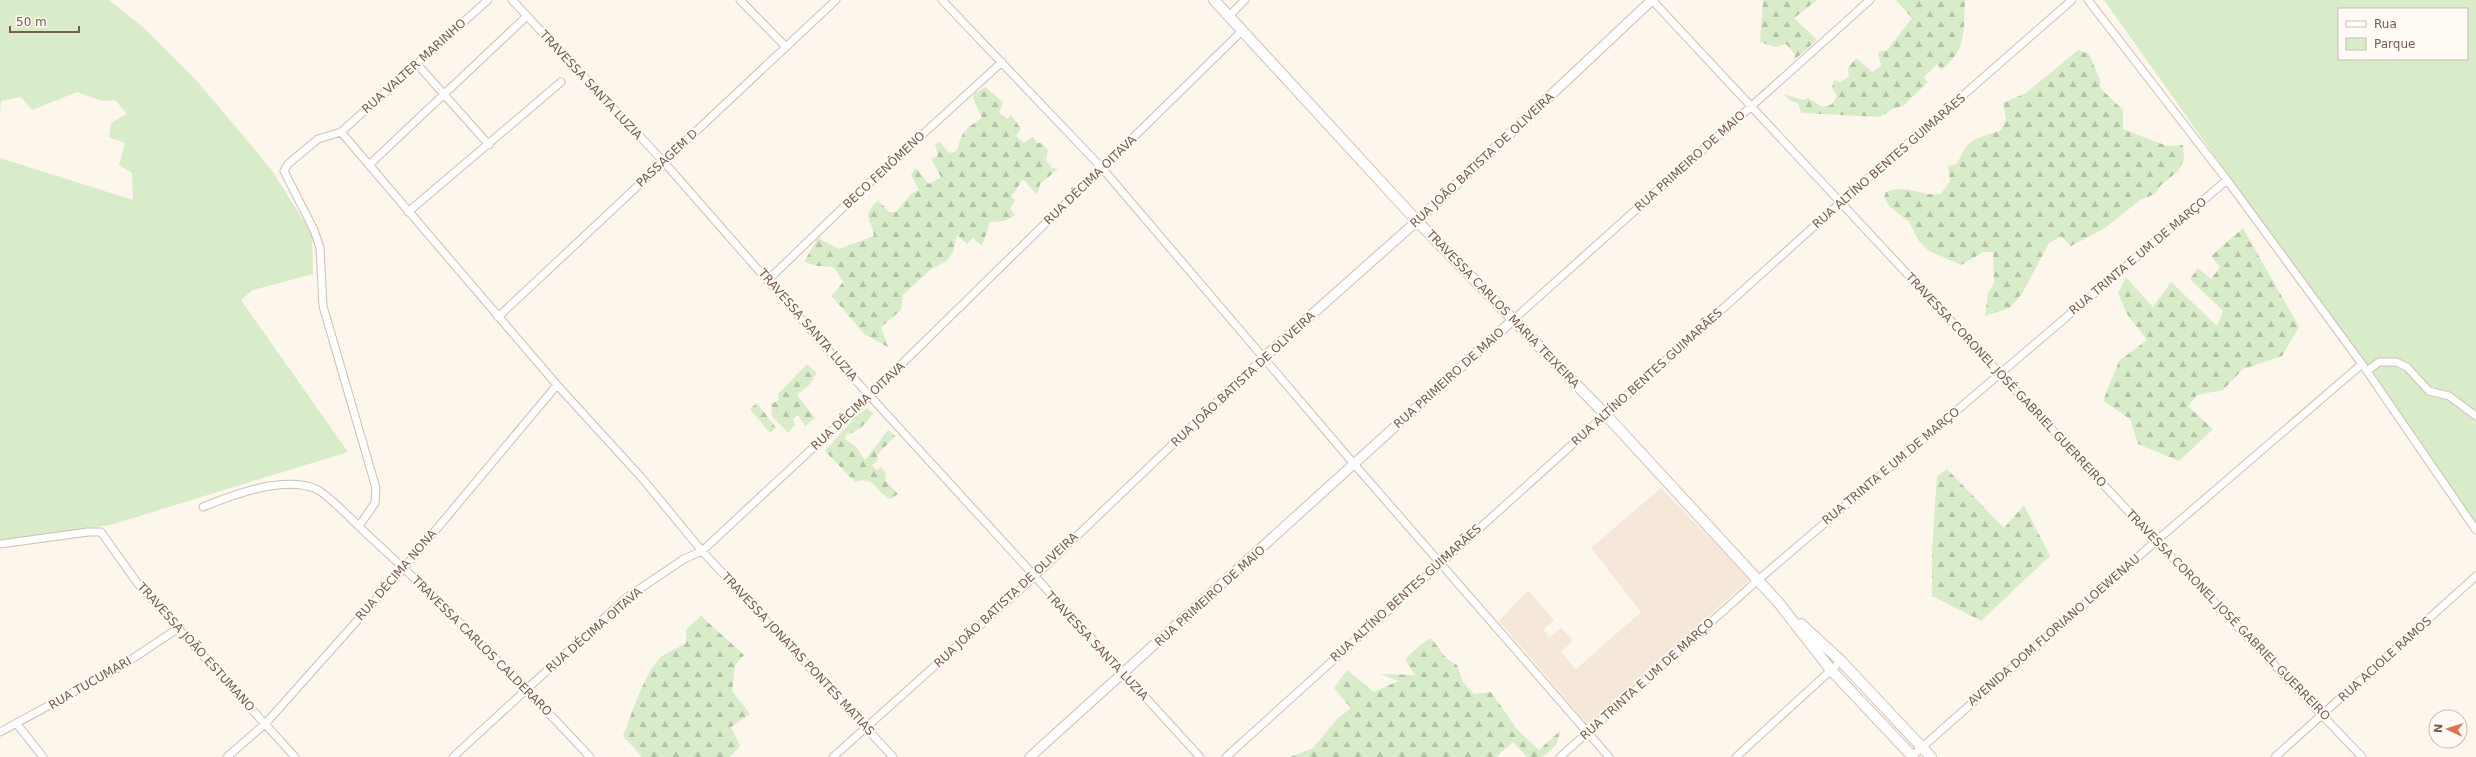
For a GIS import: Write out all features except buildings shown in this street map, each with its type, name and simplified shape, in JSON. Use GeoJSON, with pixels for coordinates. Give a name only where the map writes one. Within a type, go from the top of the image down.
{"type":"FeatureCollection","features":[{"type":"Feature","properties":{"kind":"main road","name":"TRAVESSA CARLOS MARIA TEIXEIRA"},"geometry":{"type":"LineString","coordinates":[[1214,0],[1417,221],[1606,415],[1778,602],[1831,670],[1912,757]]}},
{"type":"Feature","properties":{"kind":"main road","name":"TRAVESSA CARLOS MARIA TEIXEIRA"},"geometry":{"type":"LineString","coordinates":[[1778,602],[1841,661],[1931,757]]}},
{"type":"Feature","properties":{"kind":"street","name":"RUA VALTER MARINHO"},"geometry":{"type":"LineString","coordinates":[[340,132],[488,0]]}},
{"type":"Feature","properties":{"kind":"street","name":"TRAVESSA SANTA LUZIA"},"geometry":{"type":"LineString","coordinates":[[512,0],[663,161],[870,395],[1123,675],[1200,757]]}},
{"type":"Feature","properties":{"kind":"street"},"geometry":{"type":"LineString","coordinates":[[740,0],[785,46]]}},
{"type":"Feature","properties":{"kind":"street","name":"PASSAGEM D"},"geometry":{"type":"LineString","coordinates":[[498,317],[785,46],[836,0]]}},
{"type":"Feature","properties":{"kind":"street"},"geometry":{"type":"LineString","coordinates":[[942,0],[1102,168],[1354,464],[1441,561],[1609,757]]}},
{"type":"Feature","properties":{"kind":"street"},"geometry":{"type":"LineString","coordinates":[[1229,16],[1245,0]]}},
{"type":"Feature","properties":{"kind":"street","name":"TRAVESSA CORONEL JOSÉ GABRIEL GUERREIRO"},"geometry":{"type":"LineString","coordinates":[[1652,0],[2156,541],[2362,757]]}},
{"type":"Feature","properties":{"kind":"street","name":"RUA JOÃO BATISTA DE OLIVEIRA"},"geometry":{"type":"LineString","coordinates":[[833,757],[1034,577],[1264,357],[1417,221],[1652,0]]}},
{"type":"Feature","properties":{"kind":"street","name":"RUA PRIMEIRO DE MAIO"},"geometry":{"type":"LineString","coordinates":[[1030,757],[1123,675],[1751,105],[1870,0]]}},
{"type":"Feature","properties":{"kind":"street","name":"RUA ALTÍNO BENTES GUIMARÃES"},"geometry":{"type":"LineString","coordinates":[[1226,757],[1441,561],[1606,415],[1841,202],[2072,0]]}},
{"type":"Feature","properties":{"kind":"street"},"geometry":{"type":"LineString","coordinates":[[2089,1],[2227,180],[2362,364],[2476,530]]}},
{"type":"Feature","properties":{"kind":"street"},"geometry":{"type":"LineString","coordinates":[[369,165],[527,16]]}},
{"type":"Feature","properties":{"kind":"street","name":"RUA DÉCIMA OITAVA"},"geometry":{"type":"LineString","coordinates":[[453,757],[626,598],[684,559],[702,551],[870,395],[1243,30]]}},
{"type":"Feature","properties":{"kind":"street","name":"BECO FENÔMENO"},"geometry":{"type":"LineString","coordinates":[[768,280],[856,195],[1002,62]]}},
{"type":"Feature","properties":{"kind":"street"},"geometry":{"type":"LineString","coordinates":[[417,64],[489,145]]}},
{"type":"Feature","properties":{"kind":"street"},"geometry":{"type":"LineString","coordinates":[[408,212],[489,145],[561,82]]}},
{"type":"Feature","properties":{"kind":"street"},"geometry":{"type":"LineString","coordinates":[[359,526],[375,503],[376,488],[323,306],[320,248],[314,230],[284,171],[288,164],[318,139],[340,132],[556,385],[641,477],[702,551]]}},
{"type":"Feature","properties":{"kind":"street","name":"RUA TRINTA E UM DE MARÇO"},"geometry":{"type":"LineString","coordinates":[[1560,757],[1587,731],[1758,580],[2227,180]]}},
{"type":"Feature","properties":{"kind":"street"},"geometry":{"type":"LineString","coordinates":[[2367,371],[2379,362],[2396,362],[2407,367],[2430,392],[2449,396],[2476,416]]}},
{"type":"Feature","properties":{"kind":"street","name":"AVENIDA DOM FLORIANO LOEWENAU"},"geometry":{"type":"LineString","coordinates":[[1912,757],[1921,747],[2156,541],[2362,364]]}},
{"type":"Feature","properties":{"kind":"street","name":"RUA DÉCIMA NONA"},"geometry":{"type":"LineString","coordinates":[[227,757],[266,723],[404,568],[556,385]]}},
{"type":"Feature","properties":{"kind":"street","name":"TRAVESSA CARLOS CALDERARO"},"geometry":{"type":"LineString","coordinates":[[202,508],[234,494],[296,484],[317,489],[404,568],[527,689],[590,757]]}},
{"type":"Feature","properties":{"kind":"street","name":"TRAVESSA JOÃO ESTUMANO"},"geometry":{"type":"LineString","coordinates":[[0,544],[88,532],[101,532],[138,584],[177,629],[296,757]]}},
{"type":"Feature","properties":{"kind":"street","name":"TRAVESSA JONATAS PONTES MATIAS"},"geometry":{"type":"LineString","coordinates":[[702,551],[867,728],[892,757]]}},
{"type":"Feature","properties":{"kind":"street","name":"RUA ACIOLE RAMOS"},"geometry":{"type":"LineString","coordinates":[[2275,757],[2476,576]]}},
{"type":"Feature","properties":{"kind":"street","name":"RUA TUCUMARI"},"geometry":{"type":"LineString","coordinates":[[0,732],[120,667],[177,629]]}},
{"type":"Feature","properties":{"kind":"street"},"geometry":{"type":"LineString","coordinates":[[1736,757],[1841,661]]}},
{"type":"Feature","properties":{"kind":"street"},"geometry":{"type":"LineString","coordinates":[[17,724],[43,757]]}},
{"type":"Feature","properties":{"kind":"shaded area"},"geometry":{"type":"Polygon","coordinates":[[[1661,488],[1750,579],[1588,725],[1499,621],[1528,590],[1554,620],[1543,630],[1550,637],[1561,628],[1573,640],[1561,652],[1576,669],[1641,612],[1591,548],[1661,488]]]}},
{"type":"Feature","properties":{"kind":"green space"},"geometry":{"type":"Polygon","coordinates":[[[0,0],[109,0],[143,27],[196,80],[271,169],[312,234],[313,274],[253,290],[241,300],[348,452],[110,525],[0,540],[0,158],[133,200],[132,173],[119,165],[125,143],[109,137],[111,123],[127,114],[115,100],[102,101],[77,92],[32,110],[21,97],[1,101],[0,114],[0,0]]]}},
{"type":"Feature","properties":{"kind":"green space"},"geometry":{"type":"Polygon","coordinates":[[[1763,0],[1817,0],[1794,18],[1817,40],[1794,60],[1795,54],[1786,44],[1775,47],[1760,42],[1763,0]]]}},
{"type":"Feature","properties":{"kind":"green space"},"geometry":{"type":"Polygon","coordinates":[[[1896,0],[1965,0],[1964,30],[1960,47],[1956,55],[1941,70],[1937,64],[1924,77],[1928,82],[1903,106],[1890,110],[1880,117],[1801,113],[1798,103],[1791,101],[1784,94],[1803,100],[1808,98],[1822,107],[1831,105],[1837,96],[1832,88],[1834,80],[1840,82],[1849,77],[1848,68],[1856,58],[1872,72],[1881,66],[1878,52],[1887,50],[1912,18],[1896,0]]]}},
{"type":"Feature","properties":{"kind":"green space"},"geometry":{"type":"Polygon","coordinates":[[[2104,0],[2476,0],[2476,525],[2104,0]]]}},
{"type":"Feature","properties":{"kind":"green space"},"geometry":{"type":"Polygon","coordinates":[[[2078,50],[2089,54],[2100,80],[2100,88],[2123,110],[2123,129],[2167,146],[2183,145],[2184,160],[2178,171],[2160,186],[2155,194],[2140,200],[2105,228],[2071,246],[2061,236],[2049,243],[2023,292],[2010,308],[1985,316],[1988,293],[1994,283],[1993,252],[1983,252],[1961,265],[1929,251],[1919,241],[1909,222],[1889,206],[1884,197],[1886,192],[1900,189],[1907,189],[1927,194],[1941,194],[1950,181],[1948,166],[1957,164],[1969,143],[1973,140],[2001,130],[2006,120],[2003,103],[2026,93],[2078,50]]]}},
{"type":"Feature","properties":{"kind":"green space"},"geometry":{"type":"Polygon","coordinates":[[[985,87],[1003,102],[999,113],[1007,119],[1011,115],[1021,129],[1016,136],[1024,143],[1033,137],[1037,143],[1041,143],[1048,150],[1046,160],[1052,168],[1058,169],[1040,184],[1037,195],[1023,179],[1011,197],[1015,200],[1010,209],[1015,215],[1005,221],[990,222],[982,246],[973,238],[967,244],[957,235],[953,252],[947,261],[930,270],[903,295],[901,310],[881,327],[888,347],[864,334],[832,296],[843,282],[834,267],[818,266],[804,262],[818,238],[839,249],[874,236],[868,214],[878,200],[889,212],[896,212],[911,194],[919,190],[911,175],[916,168],[929,184],[941,177],[931,159],[938,156],[935,144],[940,142],[949,153],[957,151],[965,131],[982,118],[973,98],[974,94],[985,87]]]}},
{"type":"Feature","properties":{"kind":"green space"},"geometry":{"type":"Polygon","coordinates":[[[2243,228],[2299,327],[2282,356],[2243,369],[2223,390],[2197,395],[2188,406],[2213,429],[2179,461],[2138,444],[2130,419],[2103,401],[2119,361],[2147,340],[2127,314],[2118,293],[2126,277],[2153,307],[2171,282],[2217,326],[2223,311],[2190,279],[2198,268],[2211,279],[2220,267],[2211,256],[2243,228]]]}},
{"type":"Feature","properties":{"kind":"green space"},"geometry":{"type":"Polygon","coordinates":[[[807,364],[817,373],[809,385],[797,395],[815,418],[805,426],[798,415],[793,419],[795,424],[788,433],[772,416],[771,404],[779,400],[778,394],[807,364]]]}},
{"type":"Feature","properties":{"kind":"green space"},"geometry":{"type":"Polygon","coordinates":[[[757,403],[776,428],[770,433],[750,409],[757,403]]]}},
{"type":"Feature","properties":{"kind":"green space"},"geometry":{"type":"Polygon","coordinates":[[[867,408],[873,413],[862,427],[846,435],[845,439],[856,447],[865,460],[888,430],[895,436],[877,455],[878,461],[872,465],[876,470],[881,467],[885,472],[886,481],[898,494],[890,499],[867,481],[855,482],[825,451],[856,416],[867,408]]]}},
{"type":"Feature","properties":{"kind":"green space"},"geometry":{"type":"Polygon","coordinates":[[[1947,469],[2004,528],[2024,505],[2050,556],[1981,621],[1932,596],[1932,550],[1937,476],[1947,469]]]}},
{"type":"Feature","properties":{"kind":"green space"},"geometry":{"type":"Polygon","coordinates":[[[701,616],[744,655],[735,665],[732,691],[750,714],[731,727],[740,746],[730,757],[642,757],[623,736],[639,694],[649,674],[661,657],[686,643],[686,630],[701,616]]]}},
{"type":"Feature","properties":{"kind":"green space"},"geometry":{"type":"Polygon","coordinates":[[[1431,638],[1447,659],[1457,665],[1463,682],[1474,694],[1491,692],[1516,728],[1539,750],[1561,730],[1556,745],[1543,757],[1527,757],[1513,742],[1496,757],[1290,757],[1313,748],[1337,719],[1351,708],[1334,688],[1347,670],[1374,692],[1398,681],[1381,674],[1415,675],[1405,659],[1420,645],[1431,638]]]}}]}
